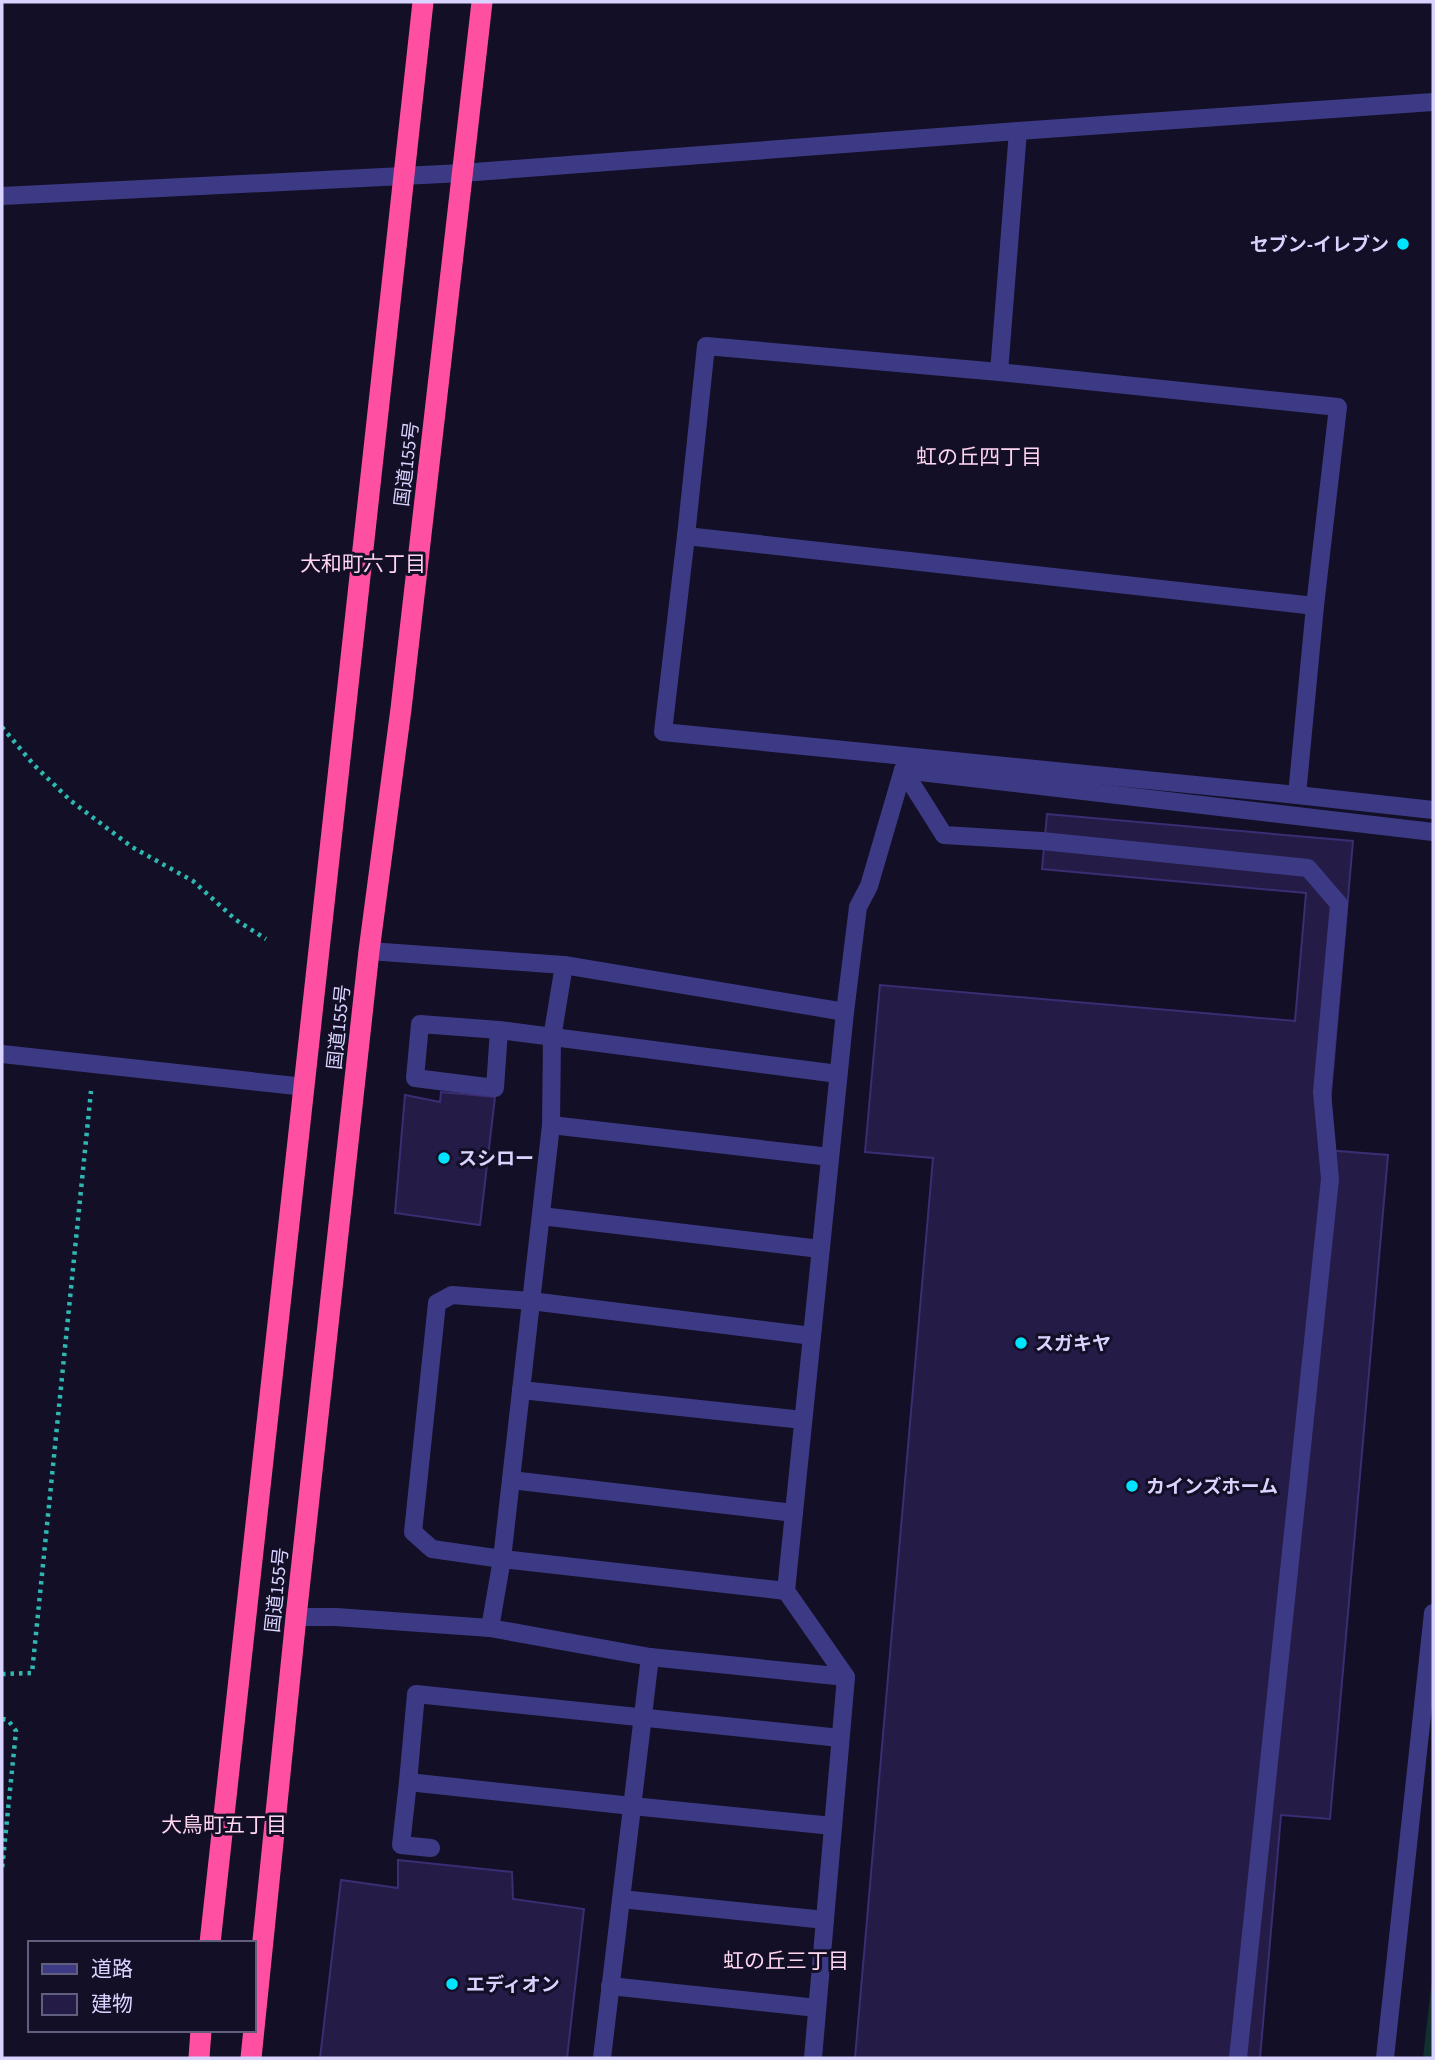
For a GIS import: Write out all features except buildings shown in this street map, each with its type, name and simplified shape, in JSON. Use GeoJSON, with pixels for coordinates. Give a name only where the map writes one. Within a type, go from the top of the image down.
{"type":"FeatureCollection","features":[{"type":"Feature","properties":{"kind":"highway","name":"国道155号"},"geometry":{"type":"LineString","coordinates":[[210,1941],[423,2]]}},
{"type":"Feature","properties":{"kind":"highway","name":"国道155号"},"geometry":{"type":"LineString","coordinates":[[256,2009],[369,951],[401,709],[482,2]]}},
{"type":"Feature","properties":{"kind":"highway"},"geometry":{"type":"LineString","coordinates":[[198,2058],[201,2032]]}},
{"type":"Feature","properties":{"kind":"highway","name":"国道155号"},"geometry":{"type":"LineString","coordinates":[[251,2058],[254,2032]]}},
{"type":"Feature","properties":{"kind":"street"},"geometry":{"type":"LineString","coordinates":[[2,196],[463,173],[1433,103]]}},
{"type":"Feature","properties":{"kind":"street"},"geometry":{"type":"LineString","coordinates":[[999,372],[1018,131]]}},
{"type":"Feature","properties":{"kind":"street"},"geometry":{"type":"LineString","coordinates":[[1297,795],[1338,407],[999,372],[705,346],[663,732],[1433,810]]}},
{"type":"Feature","properties":{"kind":"street"},"geometry":{"type":"LineString","coordinates":[[686,536],[1315,606]]}},
{"type":"Feature","properties":{"kind":"street"},"geometry":{"type":"LineString","coordinates":[[903,770],[1433,832]]}},
{"type":"Feature","properties":{"kind":"street"},"geometry":{"type":"LineString","coordinates":[[813,2058],[846,1677],[786,1591],[838,1074],[858,907],[869,886],[903,770]]}},
{"type":"Feature","properties":{"kind":"street"},"geometry":{"type":"LineString","coordinates":[[903,770],[944,835],[1042,841],[1308,868],[1339,904],[1322,1092],[1330,1179],[1238,2058]]}},
{"type":"Feature","properties":{"kind":"street"},"geometry":{"type":"LineString","coordinates":[[369,951],[565,965],[845,1012]]}},
{"type":"Feature","properties":{"kind":"street"},"geometry":{"type":"LineString","coordinates":[[491,1628],[502,1559],[551,1125],[552,1038],[565,965]]}},
{"type":"Feature","properties":{"kind":"street"},"geometry":{"type":"LineString","coordinates":[[499,1030],[495,1088],[415,1078],[420,1024],[499,1030],[838,1074]]}},
{"type":"Feature","properties":{"kind":"street"},"geometry":{"type":"LineString","coordinates":[[2,1054],[305,1087]]}},
{"type":"Feature","properties":{"kind":"street"},"geometry":{"type":"LineString","coordinates":[[551,1125],[830,1157]]}},
{"type":"Feature","properties":{"kind":"street"},"geometry":{"type":"LineString","coordinates":[[541,1216],[820,1249]]}},
{"type":"Feature","properties":{"kind":"street"},"geometry":{"type":"LineString","coordinates":[[786,1591],[432,1549],[413,1532],[437,1303],[452,1295],[531,1301],[812,1336]]}},
{"type":"Feature","properties":{"kind":"street"},"geometry":{"type":"LineString","coordinates":[[521,1390],[803,1420]]}},
{"type":"Feature","properties":{"kind":"street"},"geometry":{"type":"LineString","coordinates":[[511,1480],[794,1513]]}},
{"type":"Feature","properties":{"kind":"street"},"geometry":{"type":"LineString","coordinates":[[1385,2058],[1433,1613]]}},
{"type":"Feature","properties":{"kind":"street"},"geometry":{"type":"LineString","coordinates":[[296,1617],[336,1617],[491,1628],[650,1657],[846,1677]]}},
{"type":"Feature","properties":{"kind":"street"},"geometry":{"type":"LineString","coordinates":[[602,2058],[650,1657]]}},
{"type":"Feature","properties":{"kind":"street"},"geometry":{"type":"LineString","coordinates":[[431,1848],[401,1845],[416,1694],[840,1738]]}},
{"type":"Feature","properties":{"kind":"street"},"geometry":{"type":"LineString","coordinates":[[408,1782],[833,1826]]}},
{"type":"Feature","properties":{"kind":"street"},"geometry":{"type":"LineString","coordinates":[[621,1899],[825,1920]]}},
{"type":"Feature","properties":{"kind":"street"},"geometry":{"type":"LineString","coordinates":[[610,1986],[817,2008]]}},
{"type":"Feature","properties":{"kind":"path"},"geometry":{"type":"LineString","coordinates":[[2,727],[34,765],[71,800],[132,847],[193,881],[236,920],[266,939]]}},
{"type":"Feature","properties":{"kind":"path"},"geometry":{"type":"LineString","coordinates":[[2,1674],[32,1673],[94,1064]]}},
{"type":"Feature","properties":{"kind":"path"},"geometry":{"type":"LineString","coordinates":[[2,1719],[8,1720],[16,1731],[2,1870]]}},
{"type":"Feature","properties":{"kind":"green space"},"geometry":{"type":"Polygon","coordinates":[[[1433,1970],[1433,2058],[1423,2058],[1433,1970]]]}},
{"type":"Feature","properties":{"kind":"place","name":"セブン-イレブン"},"geometry":{"type":"Point","coordinates":[1403,244]}},
{"type":"Feature","properties":{"kind":"place","name":"スシロー"},"geometry":{"type":"Point","coordinates":[444,1158]}},
{"type":"Feature","properties":{"kind":"place","name":"スガキヤ"},"geometry":{"type":"Point","coordinates":[1021,1343]}},
{"type":"Feature","properties":{"kind":"place","name":"カインズホーム"},"geometry":{"type":"Point","coordinates":[1132,1486]}},
{"type":"Feature","properties":{"kind":"place","name":"エディオン"},"geometry":{"type":"Point","coordinates":[452,1984]}},
{"type":"Feature","properties":{"kind":"district","name":"虹の丘四丁目"},"geometry":{"type":"Point","coordinates":[979,457]}},
{"type":"Feature","properties":{"kind":"district","name":"大和町六丁目"},"geometry":{"type":"Point","coordinates":[363,564]}},
{"type":"Feature","properties":{"kind":"district","name":"大鳥町五丁目"},"geometry":{"type":"Point","coordinates":[224,1825]}},
{"type":"Feature","properties":{"kind":"district","name":"虹の丘三丁目"},"geometry":{"type":"Point","coordinates":[786,1961]}}]}
